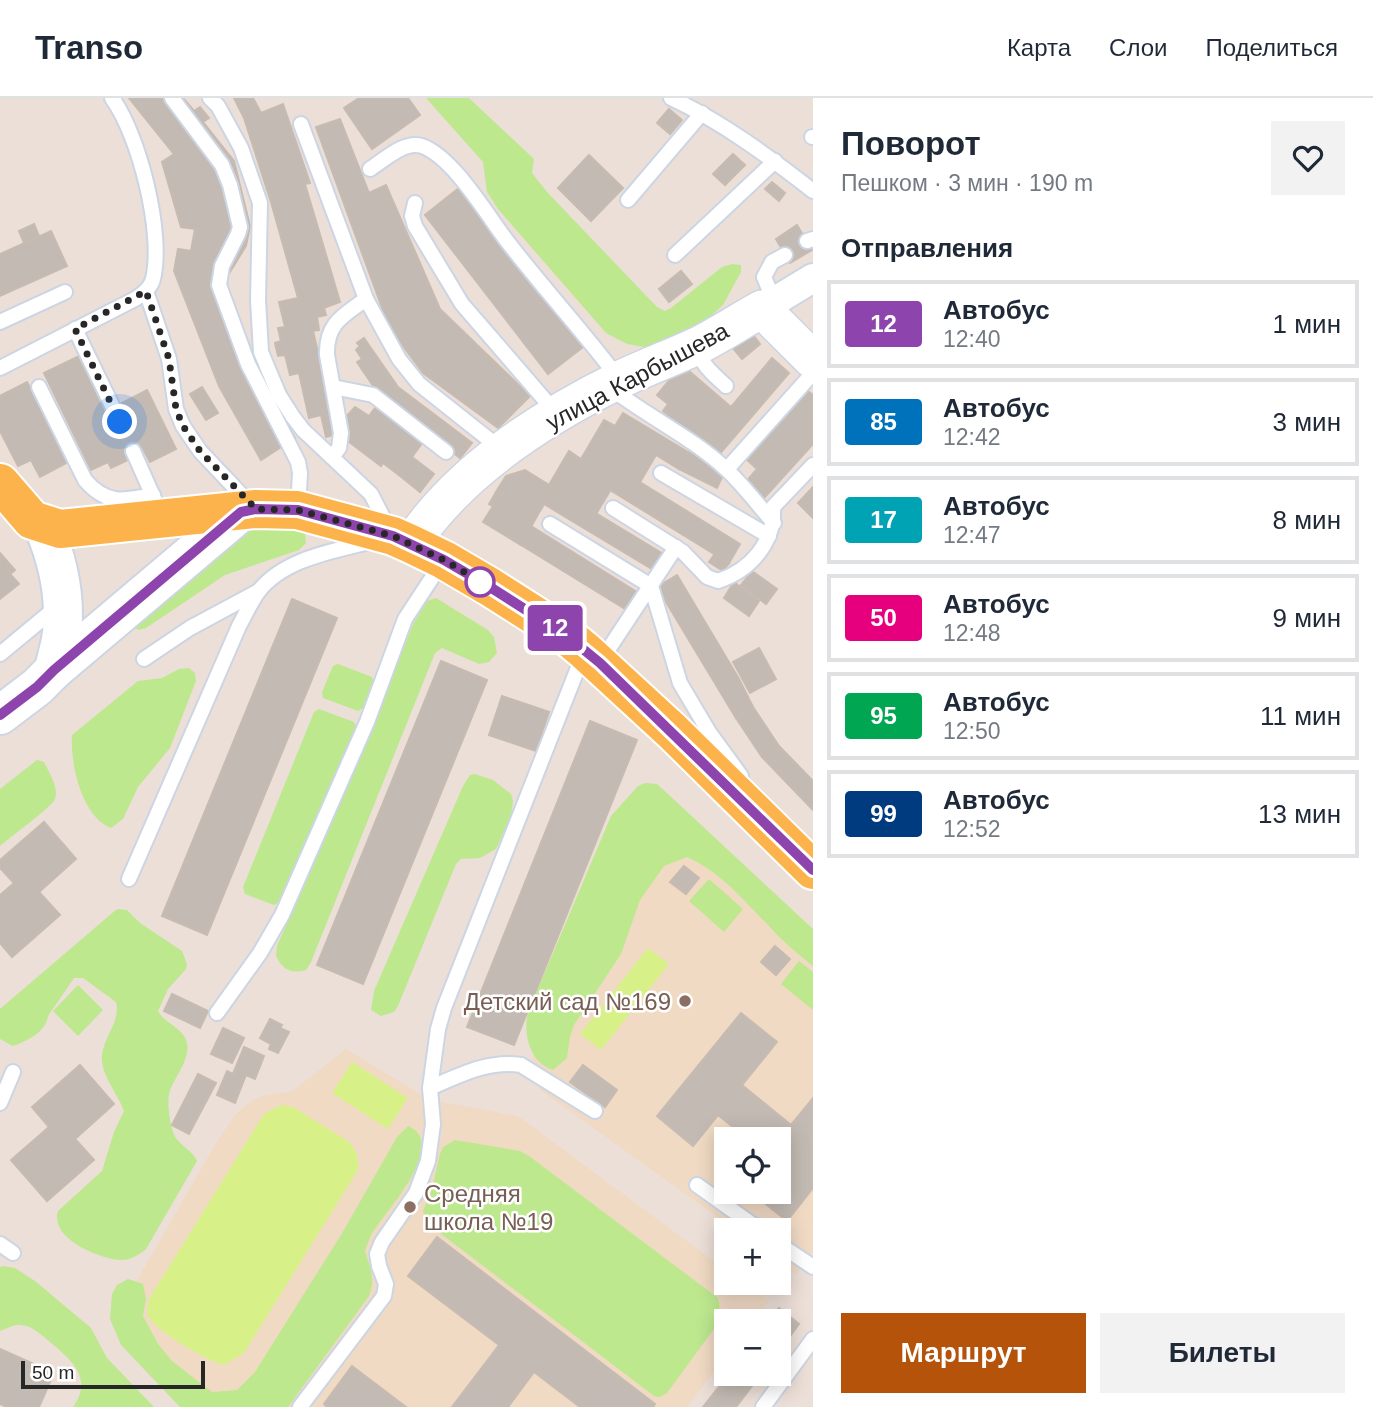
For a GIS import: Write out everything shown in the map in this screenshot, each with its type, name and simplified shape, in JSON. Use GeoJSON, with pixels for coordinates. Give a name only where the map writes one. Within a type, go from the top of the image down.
{"type":"FeatureCollection","features":[{"type":"Feature","properties":{"kind":"main road"},"geometry":{"type":"LineString","coordinates":[[0,483],[32,520],[60,529],[94,527],[156,506],[298,510],[416,546],[567,636],[813,870]]}},
{"type":"Feature","properties":{"kind":"main road"},"geometry":{"type":"LineString","coordinates":[[0,715],[248,510]]}},
{"type":"Feature","properties":{"kind":"main road"},"geometry":{"type":"LineString","coordinates":[[43,525],[54,550],[62,603],[62,633],[54,670]]}},
{"type":"Feature","properties":{"kind":"street","name":"улица Карбышева"},"geometry":{"type":"LineString","coordinates":[[416,546],[427,520],[502,450],[614,383],[697,345],[813,279]]}},
{"type":"Feature","properties":{"kind":"street"},"geometry":{"type":"LineString","coordinates":[[768,305],[813,360]]}},
{"type":"Feature","properties":{"kind":"lane"},"geometry":{"type":"LineString","coordinates":[[0,368],[146,291],[153,281],[155,235],[137,145],[125,117],[112,98]]}},
{"type":"Feature","properties":{"kind":"lane"},"geometry":{"type":"LineString","coordinates":[[172,98],[222,165],[230,185],[240,227],[222,266],[219,285],[248,364],[298,462],[298,510]]}},
{"type":"Feature","properties":{"kind":"lane"},"geometry":{"type":"LineString","coordinates":[[210,98],[218,106],[242,148],[260,203],[258,300],[261,352],[279,394],[293,417],[371,494],[416,546],[405,619],[367,722],[282,915],[260,953],[217,1013]]}},
{"type":"Feature","properties":{"kind":"lane"},"geometry":{"type":"LineString","coordinates":[[671,98],[702,113],[775,161],[813,191]]}},
{"type":"Feature","properties":{"kind":"lane"},"geometry":{"type":"LineString","coordinates":[[628,200],[702,113]]}},
{"type":"Feature","properties":{"kind":"lane"},"geometry":{"type":"LineString","coordinates":[[301,124],[366,299],[399,359],[419,384],[502,450]]}},
{"type":"Feature","properties":{"kind":"lane"},"geometry":{"type":"LineString","coordinates":[[370,169],[410,145],[422,146],[435,154],[463,181],[509,243],[586,334],[614,383],[632,405],[727,469],[771,529]]}},
{"type":"Feature","properties":{"kind":"lane"},"geometry":{"type":"LineString","coordinates":[[675,255],[775,161]]}},
{"type":"Feature","properties":{"kind":"lane"},"geometry":{"type":"LineString","coordinates":[[415,202],[412,216],[415,226],[462,304],[558,415]]}},
{"type":"Feature","properties":{"kind":"lane"},"geometry":{"type":"LineString","coordinates":[[768,305],[764,277],[772,262],[785,255]]}},
{"type":"Feature","properties":{"kind":"lane"},"geometry":{"type":"LineString","coordinates":[[146,291],[169,359],[176,409],[183,426],[248,510]]}},
{"type":"Feature","properties":{"kind":"lane"},"geometry":{"type":"LineString","coordinates":[[0,323],[65,292]]}},
{"type":"Feature","properties":{"kind":"lane"},"geometry":{"type":"LineString","coordinates":[[332,457],[339,448],[341,433],[327,355],[330,332],[335,323],[366,299]]}},
{"type":"Feature","properties":{"kind":"lane"},"geometry":{"type":"LineString","coordinates":[[75,329],[120,422]]}},
{"type":"Feature","properties":{"kind":"lane"},"geometry":{"type":"LineString","coordinates":[[697,345],[698,354],[710,371],[726,386]]}},
{"type":"Feature","properties":{"kind":"lane"},"geometry":{"type":"LineString","coordinates":[[727,469],[813,373]]}},
{"type":"Feature","properties":{"kind":"lane"},"geometry":{"type":"LineString","coordinates":[[39,387],[91,487],[122,502],[156,506],[133,451]]}},
{"type":"Feature","properties":{"kind":"lane"},"geometry":{"type":"LineString","coordinates":[[333,387],[373,395],[446,452]]}},
{"type":"Feature","properties":{"kind":"lane"},"geometry":{"type":"LineString","coordinates":[[613,508],[676,547],[707,577],[718,581],[741,570],[759,552],[771,529],[772,507],[813,465]]}},
{"type":"Feature","properties":{"kind":"lane"},"geometry":{"type":"LineString","coordinates":[[661,473],[771,529]]}},
{"type":"Feature","properties":{"kind":"lane"},"geometry":{"type":"LineString","coordinates":[[550,524],[651,586],[680,683],[737,772],[756,790]]}},
{"type":"Feature","properties":{"kind":"lane"},"geometry":{"type":"LineString","coordinates":[[144,659],[190,628],[259,591],[291,567],[315,556],[416,546]]}},
{"type":"Feature","properties":{"kind":"lane"},"geometry":{"type":"LineString","coordinates":[[300,1407],[384,1296],[386,1284],[377,1254],[382,1242],[416,1193],[428,1161],[433,1124],[430,1088],[438,1029],[444,1008],[573,677],[651,586],[676,547]]}},
{"type":"Feature","properties":{"kind":"lane"},"geometry":{"type":"LineString","coordinates":[[130,879],[239,626],[259,591]]}},
{"type":"Feature","properties":{"kind":"lane"},"geometry":{"type":"LineString","coordinates":[[0,654],[62,603]]}},
{"type":"Feature","properties":{"kind":"lane"},"geometry":{"type":"LineString","coordinates":[[430,1088],[487,1066],[508,1063],[521,1065],[595,1111]]}},
{"type":"Feature","properties":{"kind":"lane"},"geometry":{"type":"LineString","coordinates":[[0,1103],[13,1072]]}},
{"type":"Feature","properties":{"kind":"lane"},"geometry":{"type":"LineString","coordinates":[[697,1185],[743,1218]]}},
{"type":"Feature","properties":{"kind":"lane"},"geometry":{"type":"LineString","coordinates":[[0,1244],[13,1253]]}},
{"type":"Feature","properties":{"kind":"lane"},"geometry":{"type":"LineString","coordinates":[[791,1252],[813,1267]]}},
{"type":"Feature","properties":{"kind":"lane"},"geometry":{"type":"LineString","coordinates":[[763,1407],[813,1339]]}},
{"type":"Feature","properties":{"kind":"shaded area","name":"Детский сад №169"},"geometry":{"type":"Polygon","coordinates":[[[677,816],[813,943],[813,1252],[797,1274],[791,1270],[791,1218],[719,1218],[540,1090],[532,1058],[590,918],[677,816]]]}},
{"type":"Feature","properties":{"kind":"shaded area","name":"Средняя школа №19"},"geometry":{"type":"Polygon","coordinates":[[[346,1049],[430,1100],[518,1116],[714,1261],[714,1295],[761,1295],[769,1301],[763,1309],[714,1309],[714,1372],[687,1407],[192,1407],[169,1387],[132,1289],[235,1115],[251,1101],[265,1095],[295,1089],[346,1049]]]}},
{"type":"Feature","properties":{"kind":"green space"},"geometry":{"type":"Polygon","coordinates":[[[426,98],[469,98],[534,159],[532,173],[547,192],[657,307],[665,311],[671,308],[722,267],[741,265],[741,272],[723,305],[699,327],[650,348],[627,344],[606,333],[498,209],[487,192],[483,162],[426,98]]]}},
{"type":"Feature","properties":{"kind":"green space"},"geometry":{"type":"Polygon","coordinates":[[[296,526],[305,533],[306,543],[299,550],[225,575],[146,628],[139,630],[132,627],[251,527],[296,526]]]}},
{"type":"Feature","properties":{"kind":"green space"},"geometry":{"type":"Polygon","coordinates":[[[436,598],[488,630],[494,637],[497,653],[489,662],[479,664],[442,648],[435,653],[311,962],[306,970],[288,970],[276,956],[277,946],[373,726],[413,624],[427,601],[436,598]]]}},
{"type":"Feature","properties":{"kind":"green space"},"geometry":{"type":"Polygon","coordinates":[[[338,664],[372,677],[363,708],[358,711],[323,698],[322,692],[333,666],[338,664]]]}},
{"type":"Feature","properties":{"kind":"green space"},"geometry":{"type":"Polygon","coordinates":[[[189,668],[195,673],[196,681],[170,748],[138,787],[123,819],[111,828],[92,813],[85,801],[73,760],[72,735],[138,681],[162,678],[179,669],[189,668]]]}},
{"type":"Feature","properties":{"kind":"green space"},"geometry":{"type":"Polygon","coordinates":[[[319,709],[354,722],[356,726],[279,902],[274,905],[245,894],[243,887],[314,712],[319,709]]]}},
{"type":"Feature","properties":{"kind":"green space"},"geometry":{"type":"Polygon","coordinates":[[[37,760],[44,762],[51,775],[56,790],[55,799],[0,846],[0,789],[37,760]]]}},
{"type":"Feature","properties":{"kind":"green space"},"geometry":{"type":"Polygon","coordinates":[[[470,775],[493,780],[511,794],[511,817],[496,849],[480,858],[461,859],[456,864],[398,1006],[394,1012],[381,1016],[371,1010],[374,991],[463,786],[470,775]]]}},
{"type":"Feature","properties":{"kind":"green space"},"geometry":{"type":"Polygon","coordinates":[[[645,783],[657,784],[813,929],[813,966],[710,870],[687,857],[664,866],[640,900],[621,954],[574,1025],[567,1058],[553,1070],[538,1061],[533,1054],[526,1029],[528,1012],[611,816],[638,786],[645,783]]]}},
{"type":"Feature","properties":{"kind":"green space"},"geometry":{"type":"Polygon","coordinates":[[[709,879],[743,909],[724,932],[689,901],[709,879]]]}},
{"type":"Feature","properties":{"kind":"green space"},"geometry":{"type":"Polygon","coordinates":[[[117,909],[127,910],[140,923],[182,951],[187,964],[186,969],[168,989],[158,1011],[182,1034],[187,1043],[184,1062],[169,1094],[169,1108],[175,1136],[197,1161],[146,1249],[135,1257],[121,1260],[101,1256],[79,1246],[61,1230],[57,1221],[58,1211],[102,1171],[114,1132],[124,1111],[106,1077],[102,1062],[103,1048],[116,1016],[116,1002],[83,978],[74,978],[48,1016],[44,1027],[35,1035],[13,1046],[0,1039],[0,1009],[117,909]]]}},
{"type":"Feature","properties":{"kind":"green space"},"geometry":{"type":"Polygon","coordinates":[[[648,948],[669,964],[601,1050],[580,1034],[648,948]]]}},
{"type":"Feature","properties":{"kind":"green space"},"geometry":{"type":"Polygon","coordinates":[[[799,961],[813,972],[813,1010],[781,984],[799,961]]]}},
{"type":"Feature","properties":{"kind":"green space"},"geometry":{"type":"Polygon","coordinates":[[[78,985],[103,1010],[78,1036],[53,1011],[78,985]]]}},
{"type":"Feature","properties":{"kind":"green space"},"geometry":{"type":"Polygon","coordinates":[[[352,1062],[408,1098],[388,1129],[332,1093],[352,1062]]]}},
{"type":"Feature","properties":{"kind":"green space"},"geometry":{"type":"Polygon","coordinates":[[[281,1105],[293,1107],[349,1142],[357,1155],[358,1170],[244,1353],[224,1365],[195,1352],[152,1322],[147,1310],[149,1299],[264,1114],[281,1105]]]}},
{"type":"Feature","properties":{"kind":"green space"},"geometry":{"type":"Polygon","coordinates":[[[408,1126],[419,1135],[422,1148],[410,1180],[371,1235],[366,1247],[372,1278],[369,1296],[288,1407],[180,1407],[121,1345],[110,1319],[112,1294],[117,1285],[128,1279],[143,1284],[146,1299],[143,1316],[158,1344],[172,1361],[212,1392],[237,1390],[255,1372],[341,1235],[397,1137],[408,1126]]]}},
{"type":"Feature","properties":{"kind":"green space"},"geometry":{"type":"Polygon","coordinates":[[[455,1140],[520,1151],[718,1298],[720,1309],[714,1309],[714,1329],[667,1393],[660,1397],[654,1396],[432,1227],[423,1211],[443,1147],[455,1140]]]}},
{"type":"Feature","properties":{"kind":"green space"},"geometry":{"type":"Polygon","coordinates":[[[0,1267],[15,1268],[35,1281],[91,1328],[107,1358],[154,1407],[73,1407],[81,1387],[77,1370],[72,1363],[29,1327],[16,1325],[0,1331],[0,1267]]]}},
{"type":"Feature","properties":{"kind":"building"},"geometry":{"type":"Polygon","coordinates":[[[129,98],[183,98],[194,111],[200,107],[209,118],[203,122],[234,161],[250,226],[246,246],[225,280],[257,368],[276,409],[295,438],[261,460],[219,386],[174,271],[178,249],[191,251],[195,229],[181,227],[162,162],[174,154],[129,98]]]}},
{"type":"Feature","properties":{"kind":"building"},"geometry":{"type":"Polygon","coordinates":[[[234,98],[253,98],[261,113],[283,104],[310,183],[305,184],[340,302],[324,308],[326,315],[317,317],[319,330],[313,331],[337,434],[326,437],[321,415],[309,418],[299,373],[290,375],[285,355],[278,356],[275,343],[281,341],[278,328],[285,327],[279,302],[298,298],[271,202],[244,118],[234,98]]]}},
{"type":"Feature","properties":{"kind":"building"},"geometry":{"type":"Polygon","coordinates":[[[359,98],[408,98],[420,115],[372,149],[344,108],[359,98]]]}},
{"type":"Feature","properties":{"kind":"building"},"geometry":{"type":"Polygon","coordinates":[[[669,109],[682,120],[670,134],[657,123],[669,109]]]}},
{"type":"Feature","properties":{"kind":"building"},"geometry":{"type":"Polygon","coordinates":[[[340,119],[369,193],[386,185],[440,309],[530,396],[498,428],[423,373],[389,327],[316,127],[340,119]]]}},
{"type":"Feature","properties":{"kind":"building"},"geometry":{"type":"Polygon","coordinates":[[[733,154],[745,165],[725,185],[713,174],[733,154]]]}},
{"type":"Feature","properties":{"kind":"building"},"geometry":{"type":"Polygon","coordinates":[[[589,155],[623,188],[591,221],[558,188],[589,155]]]}},
{"type":"Feature","properties":{"kind":"building"},"geometry":{"type":"Polygon","coordinates":[[[772,182],[785,193],[779,201],[765,189],[772,182]]]}},
{"type":"Feature","properties":{"kind":"building"},"geometry":{"type":"Polygon","coordinates":[[[459,188],[583,347],[548,374],[425,215],[459,188]]]}},
{"type":"Feature","properties":{"kind":"building"},"geometry":{"type":"Polygon","coordinates":[[[34,224],[39,236],[24,243],[19,231],[34,224]]]}},
{"type":"Feature","properties":{"kind":"building"},"geometry":{"type":"Polygon","coordinates":[[[797,225],[812,250],[790,263],[776,239],[797,225]]]}},
{"type":"Feature","properties":{"kind":"building"},"geometry":{"type":"Polygon","coordinates":[[[51,231],[67,266],[0,296],[0,254],[51,231]]]}},
{"type":"Feature","properties":{"kind":"building"},"geometry":{"type":"Polygon","coordinates":[[[681,271],[692,284],[669,302],[659,289],[681,271]]]}},
{"type":"Feature","properties":{"kind":"building"},"geometry":{"type":"Polygon","coordinates":[[[751,332],[760,344],[742,359],[732,347],[751,332]]]}},
{"type":"Feature","properties":{"kind":"building"},"geometry":{"type":"Polygon","coordinates":[[[364,338],[398,387],[472,443],[460,458],[378,393],[357,362],[362,359],[356,350],[360,346],[357,343],[364,338]]]}},
{"type":"Feature","properties":{"kind":"building"},"geometry":{"type":"Polygon","coordinates":[[[79,356],[130,459],[111,468],[108,462],[91,470],[44,373],[79,356]]]}},
{"type":"Feature","properties":{"kind":"building"},"geometry":{"type":"Polygon","coordinates":[[[772,358],[789,373],[717,457],[701,443],[772,358]]]}},
{"type":"Feature","properties":{"kind":"building"},"geometry":{"type":"Polygon","coordinates":[[[682,365],[731,407],[701,443],[663,411],[668,404],[657,395],[682,365]]]}},
{"type":"Feature","properties":{"kind":"building"},"geometry":{"type":"Polygon","coordinates":[[[27,382],[68,462],[40,477],[31,460],[18,466],[0,431],[0,396],[27,382]]]}},
{"type":"Feature","properties":{"kind":"building"},"geometry":{"type":"Polygon","coordinates":[[[202,387],[218,413],[206,420],[190,394],[202,387]]]}},
{"type":"Feature","properties":{"kind":"building"},"geometry":{"type":"Polygon","coordinates":[[[147,390],[176,449],[150,462],[142,447],[128,454],[113,425],[129,417],[122,403],[147,390]]]}},
{"type":"Feature","properties":{"kind":"building"},"geometry":{"type":"Polygon","coordinates":[[[808,391],[813,395],[813,444],[764,498],[746,482],[757,469],[746,459],[808,391]]]}},
{"type":"Feature","properties":{"kind":"building"},"geometry":{"type":"Polygon","coordinates":[[[378,404],[425,439],[399,475],[383,463],[381,466],[349,442],[351,440],[344,434],[345,418],[355,407],[369,416],[378,404]]]}},
{"type":"Feature","properties":{"kind":"building"},"geometry":{"type":"Polygon","coordinates":[[[623,413],[688,452],[679,469],[656,455],[640,482],[622,471],[596,514],[549,485],[569,451],[581,459],[604,420],[615,426],[623,413]]]}},
{"type":"Feature","properties":{"kind":"building"},"geometry":{"type":"Polygon","coordinates":[[[688,452],[725,471],[717,488],[679,469],[688,452]]]}},
{"type":"Feature","properties":{"kind":"building"},"geometry":{"type":"Polygon","coordinates":[[[412,457],[434,474],[420,492],[399,475],[412,457]]]}},
{"type":"Feature","properties":{"kind":"building"},"geometry":{"type":"Polygon","coordinates":[[[525,470],[554,488],[537,516],[496,492],[506,476],[525,470]]]}},
{"type":"Feature","properties":{"kind":"building"},"geometry":{"type":"Polygon","coordinates":[[[622,471],[740,544],[729,563],[610,490],[622,471]]]}},
{"type":"Feature","properties":{"kind":"building"},"geometry":{"type":"Polygon","coordinates":[[[813,487],[813,518],[798,503],[813,487]]]}},
{"type":"Feature","properties":{"kind":"building"},"geometry":{"type":"Polygon","coordinates":[[[554,488],[665,555],[655,571],[544,504],[554,488]]]}},
{"type":"Feature","properties":{"kind":"building"},"geometry":{"type":"Polygon","coordinates":[[[496,492],[537,516],[521,545],[483,522],[493,506],[489,504],[496,492]]]}},
{"type":"Feature","properties":{"kind":"building"},"geometry":{"type":"Polygon","coordinates":[[[531,526],[637,592],[627,610],[521,545],[531,526]]]}},
{"type":"Feature","properties":{"kind":"building"},"geometry":{"type":"Polygon","coordinates":[[[0,553],[15,570],[10,574],[19,584],[0,599],[0,553]]]}},
{"type":"Feature","properties":{"kind":"building"},"geometry":{"type":"Polygon","coordinates":[[[714,555],[729,563],[723,571],[709,562],[714,555]]]}},
{"type":"Feature","properties":{"kind":"building"},"geometry":{"type":"Polygon","coordinates":[[[752,571],[777,589],[766,604],[741,585],[752,571]]]}},
{"type":"Feature","properties":{"kind":"building"},"geometry":{"type":"Polygon","coordinates":[[[677,575],[753,707],[736,718],[657,587],[677,575]]]}},
{"type":"Feature","properties":{"kind":"building"},"geometry":{"type":"Polygon","coordinates":[[[734,582],[759,601],[749,616],[724,598],[734,582]]]}},
{"type":"Feature","properties":{"kind":"building"},"geometry":{"type":"Polygon","coordinates":[[[292,599],[337,618],[207,935],[162,916],[292,599]]]}},
{"type":"Feature","properties":{"kind":"building"},"geometry":{"type":"Polygon","coordinates":[[[759,648],[776,679],[750,693],[733,662],[759,648]]]}},
{"type":"Feature","properties":{"kind":"building"},"geometry":{"type":"Polygon","coordinates":[[[441,661],[487,680],[363,984],[317,965],[441,661]]]}},
{"type":"Feature","properties":{"kind":"building"},"geometry":{"type":"Polygon","coordinates":[[[502,696],[549,712],[536,751],[489,735],[502,696]]]}},
{"type":"Feature","properties":{"kind":"building"},"geometry":{"type":"Polygon","coordinates":[[[753,707],[779,746],[813,781],[813,810],[762,757],[736,718],[753,707]]]}},
{"type":"Feature","properties":{"kind":"building"},"geometry":{"type":"Polygon","coordinates":[[[590,721],[637,740],[514,1045],[467,1027],[590,721]]]}},
{"type":"Feature","properties":{"kind":"building"},"geometry":{"type":"Polygon","coordinates":[[[44,822],[76,859],[39,892],[60,915],[12,957],[0,943],[0,895],[14,883],[0,868],[0,860],[44,822]]]}},
{"type":"Feature","properties":{"kind":"building"},"geometry":{"type":"Polygon","coordinates":[[[684,866],[699,878],[686,894],[670,882],[684,866]]]}},
{"type":"Feature","properties":{"kind":"building"},"geometry":{"type":"Polygon","coordinates":[[[775,946],[790,959],[776,975],[761,962],[775,946]]]}},
{"type":"Feature","properties":{"kind":"building"},"geometry":{"type":"Polygon","coordinates":[[[172,994],[208,1011],[200,1028],[164,1011],[172,994]]]}},
{"type":"Feature","properties":{"kind":"building"},"geometry":{"type":"Polygon","coordinates":[[[741,1013],[777,1042],[742,1085],[791,1125],[813,1098],[813,1188],[789,1218],[783,1218],[766,1204],[791,1204],[791,1127],[733,1127],[718,1115],[693,1146],[657,1116],[741,1013]]]}},
{"type":"Feature","properties":{"kind":"building"},"geometry":{"type":"Polygon","coordinates":[[[270,1019],[289,1032],[278,1053],[269,1049],[271,1044],[260,1038],[270,1019]]]}},
{"type":"Feature","properties":{"kind":"building"},"geometry":{"type":"Polygon","coordinates":[[[223,1028],[244,1038],[232,1063],[211,1054],[223,1028]]]}},
{"type":"Feature","properties":{"kind":"building"},"geometry":{"type":"Polygon","coordinates":[[[244,1047],[264,1056],[255,1079],[246,1075],[235,1103],[217,1095],[227,1071],[233,1074],[244,1047]]]}},
{"type":"Feature","properties":{"kind":"building"},"geometry":{"type":"Polygon","coordinates":[[[80,1065],[114,1104],[75,1139],[94,1160],[47,1201],[11,1160],[49,1127],[32,1107],[80,1065]]]}},
{"type":"Feature","properties":{"kind":"building"},"geometry":{"type":"Polygon","coordinates":[[[583,1065],[617,1090],[605,1107],[570,1082],[583,1065]]]}},
{"type":"Feature","properties":{"kind":"building"},"geometry":{"type":"Polygon","coordinates":[[[198,1074],[216,1083],[189,1134],[172,1125],[198,1074]]]}},
{"type":"Feature","properties":{"kind":"building"},"geometry":{"type":"Polygon","coordinates":[[[437,1237],[655,1404],[653,1407],[580,1407],[534,1372],[508,1407],[452,1407],[499,1345],[408,1276],[437,1237]]]}},
{"type":"Feature","properties":{"kind":"building"},"geometry":{"type":"Polygon","coordinates":[[[791,1318],[799,1324],[791,1335],[791,1318]]]}},
{"type":"Feature","properties":{"kind":"building"},"geometry":{"type":"Polygon","coordinates":[[[0,1349],[54,1373],[39,1407],[7,1407],[0,1404],[0,1349]]]}},
{"type":"Feature","properties":{"kind":"building"},"geometry":{"type":"Polygon","coordinates":[[[352,1366],[406,1407],[327,1407],[324,1404],[352,1366]]]}},
{"type":"Feature","properties":{"kind":"building"},"geometry":{"type":"Polygon","coordinates":[[[720,1386],[752,1386],[736,1407],[703,1407],[720,1386]]]}},
{"type":"Feature","properties":{"kind":"bus line","name":"12"},"geometry":{"type":"LineString","coordinates":[[0,715],[37,687],[241,512],[256,509],[298,510],[393,536],[411,544],[490,587],[567,636],[600,663],[673,732],[813,870]]}},
{"type":"Feature","properties":{"kind":"place","name":"Детский сад №169"},"geometry":{"type":"Point","coordinates":[685,1001]}},
{"type":"Feature","properties":{"kind":"place","name":"Средняя школа №19"},"geometry":{"type":"Point","coordinates":[410,1207]}},
{"type":"Feature","properties":{"kind":"route"},"geometry":{"type":"LineString","coordinates":[[120,422],[75,329],[146,291],[169,359],[176,409],[183,426],[200,451],[256,509],[298,510],[393,536],[444,560],[490,587],[480,582]]}}]}
